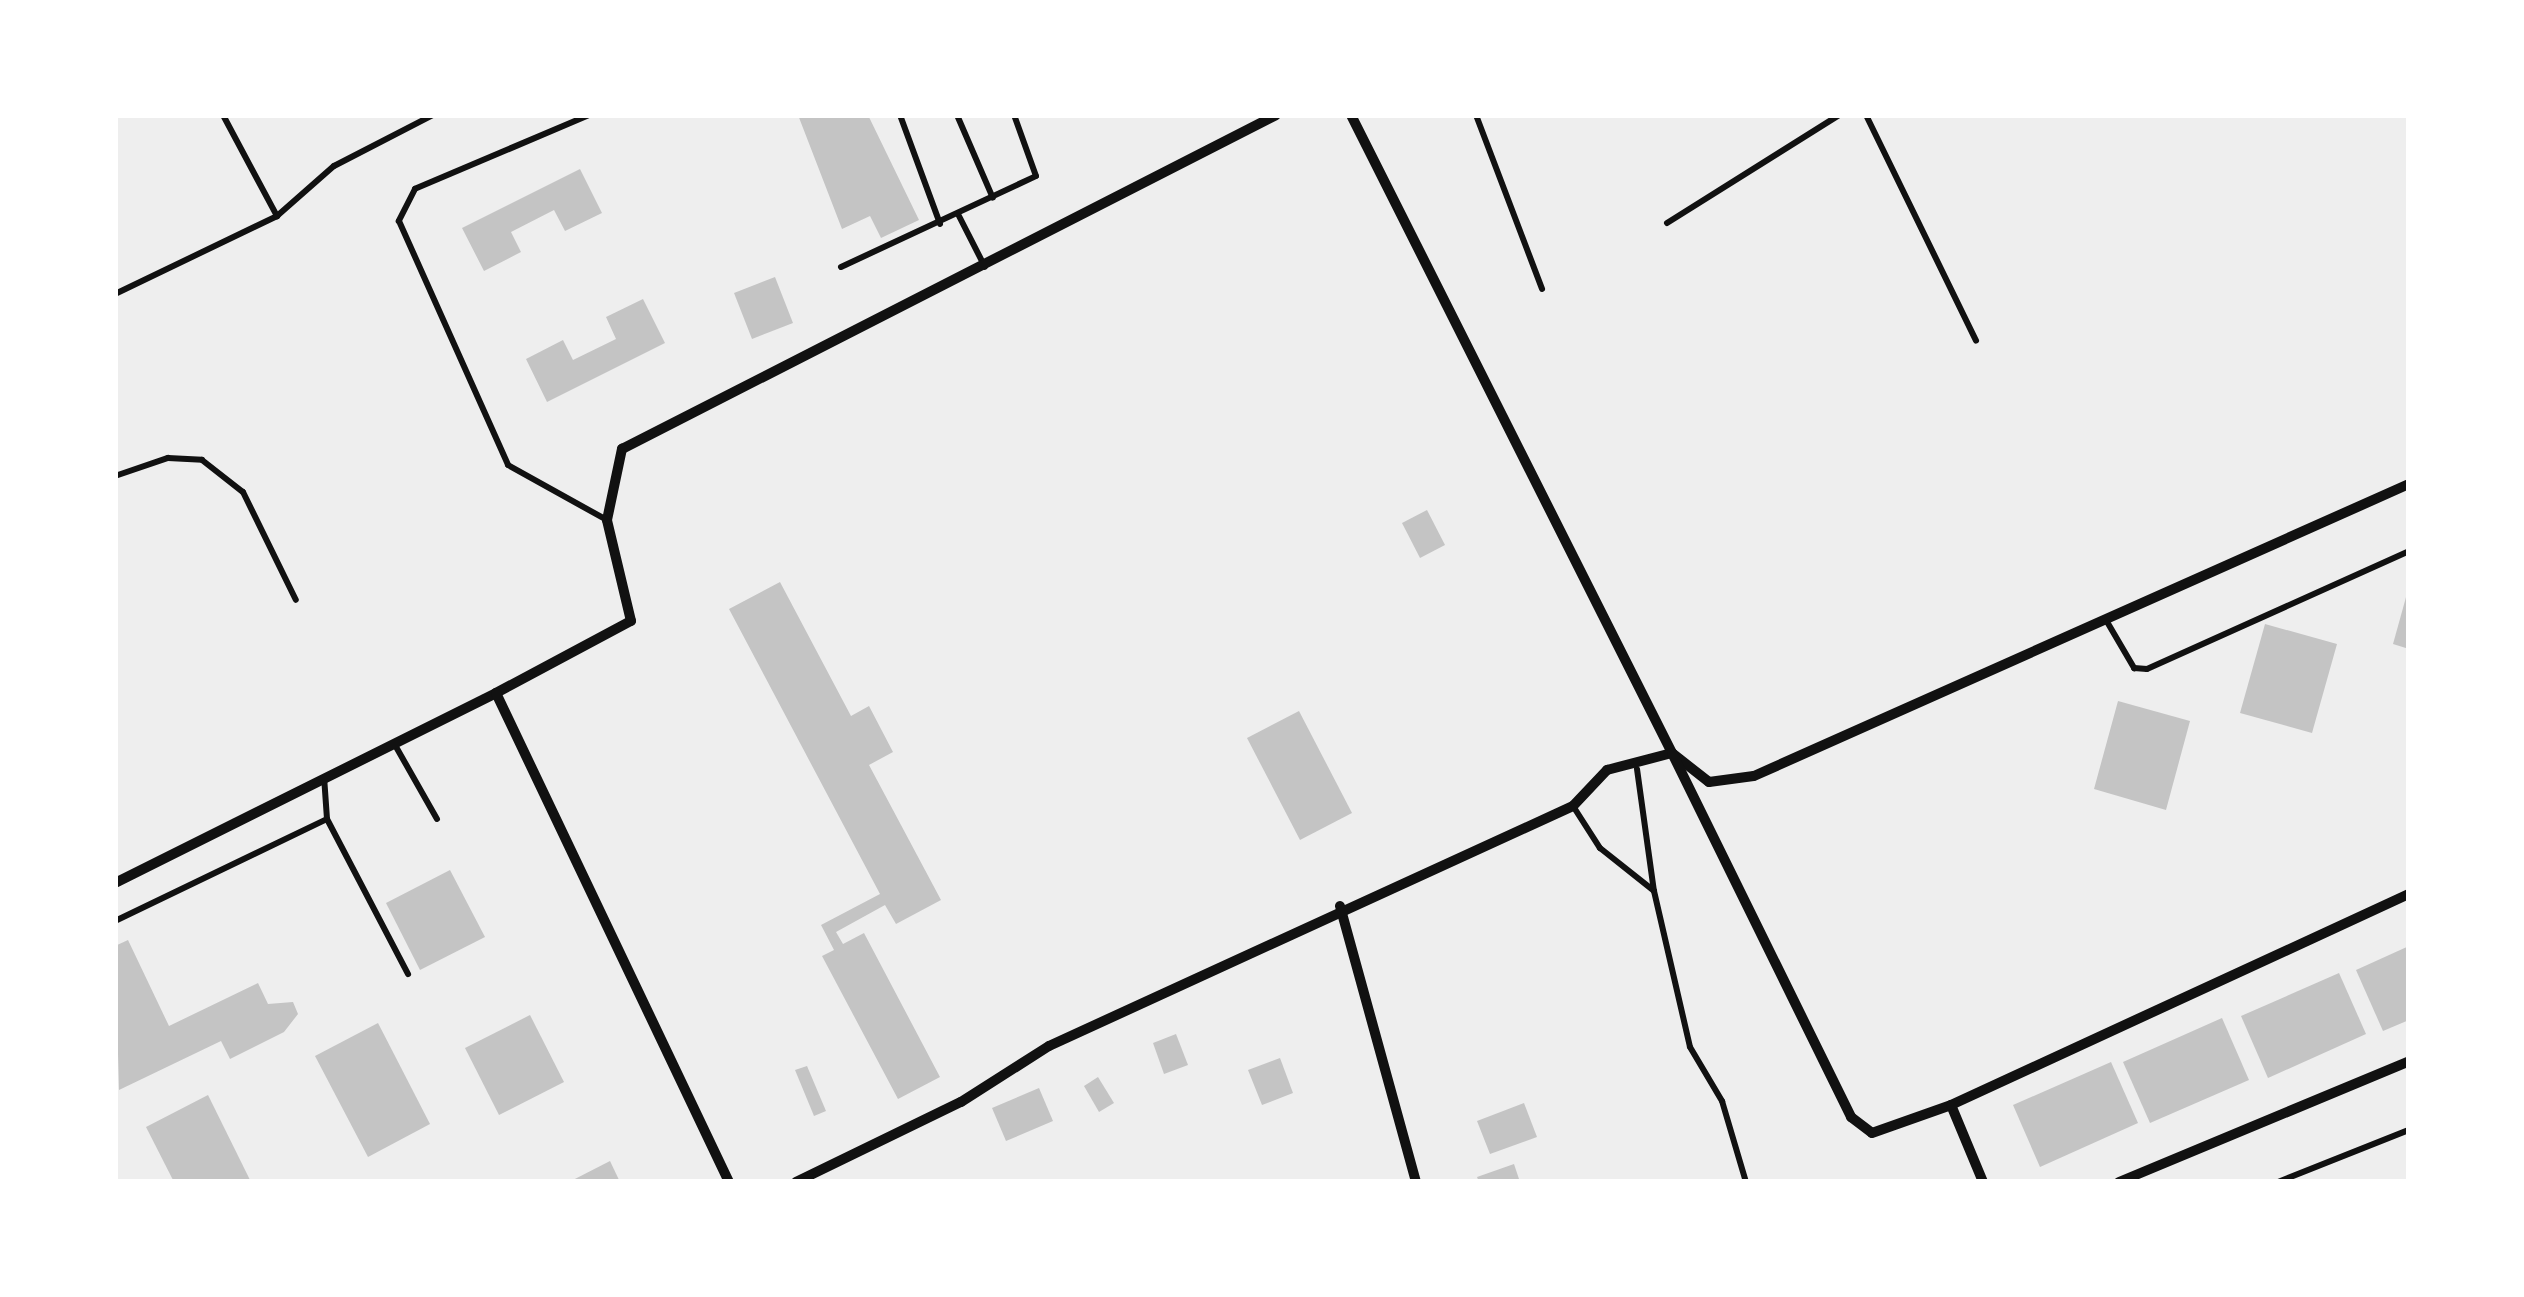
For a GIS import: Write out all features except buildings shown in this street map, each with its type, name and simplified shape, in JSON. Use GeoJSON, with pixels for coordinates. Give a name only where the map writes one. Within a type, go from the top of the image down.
{"type":"FeatureCollection","features":[{"type":"Feature","properties":{"kind":"street"},"geometry":{"type":"LineString","coordinates":[[115,884],[631,621],[607,520],[622,449],[986,268],[1276,115]]}},
{"type":"Feature","properties":{"kind":"street"},"geometry":{"type":"LineString","coordinates":[[1351,115],[1851,1117],[1872,1132],[1951,1105],[2409,894]]}},
{"type":"Feature","properties":{"kind":"street"},"geometry":{"type":"LineString","coordinates":[[1672,753],[1690,775],[1732,783],[2409,484]]}},
{"type":"Feature","properties":{"kind":"street"},"geometry":{"type":"LineString","coordinates":[[496,692],[729,1182]]}},
{"type":"Feature","properties":{"kind":"street"},"geometry":{"type":"LineString","coordinates":[[796,1182],[961,1102],[1049,1046],[1340,906],[1573,806],[1607,770],[1637,769],[1672,753]]}},
{"type":"Feature","properties":{"kind":"street"},"geometry":{"type":"LineString","coordinates":[[1340,906],[1416,1182]]}},
{"type":"Feature","properties":{"kind":"street"},"geometry":{"type":"LineString","coordinates":[[2119,1182],[2409,1061]]}},
{"type":"Feature","properties":{"kind":"street"},"geometry":{"type":"LineString","coordinates":[[1951,1105],[1983,1182]]}},
{"type":"Feature","properties":{"kind":"lane"},"geometry":{"type":"LineString","coordinates":[[222,115],[277,216]]}},
{"type":"Feature","properties":{"kind":"lane"},"geometry":{"type":"LineString","coordinates":[[115,294],[277,216],[334,166],[433,115]]}},
{"type":"Feature","properties":{"kind":"lane"},"geometry":{"type":"LineString","coordinates":[[590,115],[415,190],[398,222],[508,465],[607,520]]}},
{"type":"Feature","properties":{"kind":"lane"},"geometry":{"type":"LineString","coordinates":[[900,115],[940,224]]}},
{"type":"Feature","properties":{"kind":"lane"},"geometry":{"type":"LineString","coordinates":[[957,115],[993,198]]}},
{"type":"Feature","properties":{"kind":"lane"},"geometry":{"type":"LineString","coordinates":[[841,267],[958,216],[1036,176],[1014,115]]}},
{"type":"Feature","properties":{"kind":"lane"},"geometry":{"type":"LineString","coordinates":[[1476,115],[1542,290]]}},
{"type":"Feature","properties":{"kind":"lane"},"geometry":{"type":"LineString","coordinates":[[1667,223],[1839,115]]}},
{"type":"Feature","properties":{"kind":"lane"},"geometry":{"type":"LineString","coordinates":[[1866,115],[1976,341]]}},
{"type":"Feature","properties":{"kind":"lane"},"geometry":{"type":"LineString","coordinates":[[958,216],[986,268]]}},
{"type":"Feature","properties":{"kind":"lane"},"geometry":{"type":"LineString","coordinates":[[115,476],[168,458],[202,460],[243,492],[296,600]]}},
{"type":"Feature","properties":{"kind":"lane"},"geometry":{"type":"LineString","coordinates":[[2106,619],[2134,668],[2147,669],[2409,551]]}},
{"type":"Feature","properties":{"kind":"lane"},"geometry":{"type":"LineString","coordinates":[[394,744],[437,819]]}},
{"type":"Feature","properties":{"kind":"lane"},"geometry":{"type":"LineString","coordinates":[[1637,769],[1654,891],[1690,1047],[1722,1101],[1746,1182]]}},
{"type":"Feature","properties":{"kind":"lane"},"geometry":{"type":"LineString","coordinates":[[324,779],[327,819],[408,974]]}},
{"type":"Feature","properties":{"kind":"lane"},"geometry":{"type":"LineString","coordinates":[[1573,806],[1600,848],[1654,891]]}},
{"type":"Feature","properties":{"kind":"lane"},"geometry":{"type":"LineString","coordinates":[[115,920],[327,819]]}},
{"type":"Feature","properties":{"kind":"lane"},"geometry":{"type":"LineString","coordinates":[[2278,1182],[2409,1130]]}},
{"type":"Feature","properties":{"kind":"shaded area"},"geometry":{"type":"Polygon","coordinates":[[[115,115],[2409,115],[2409,1182],[115,1182],[115,115]]]}}]}
